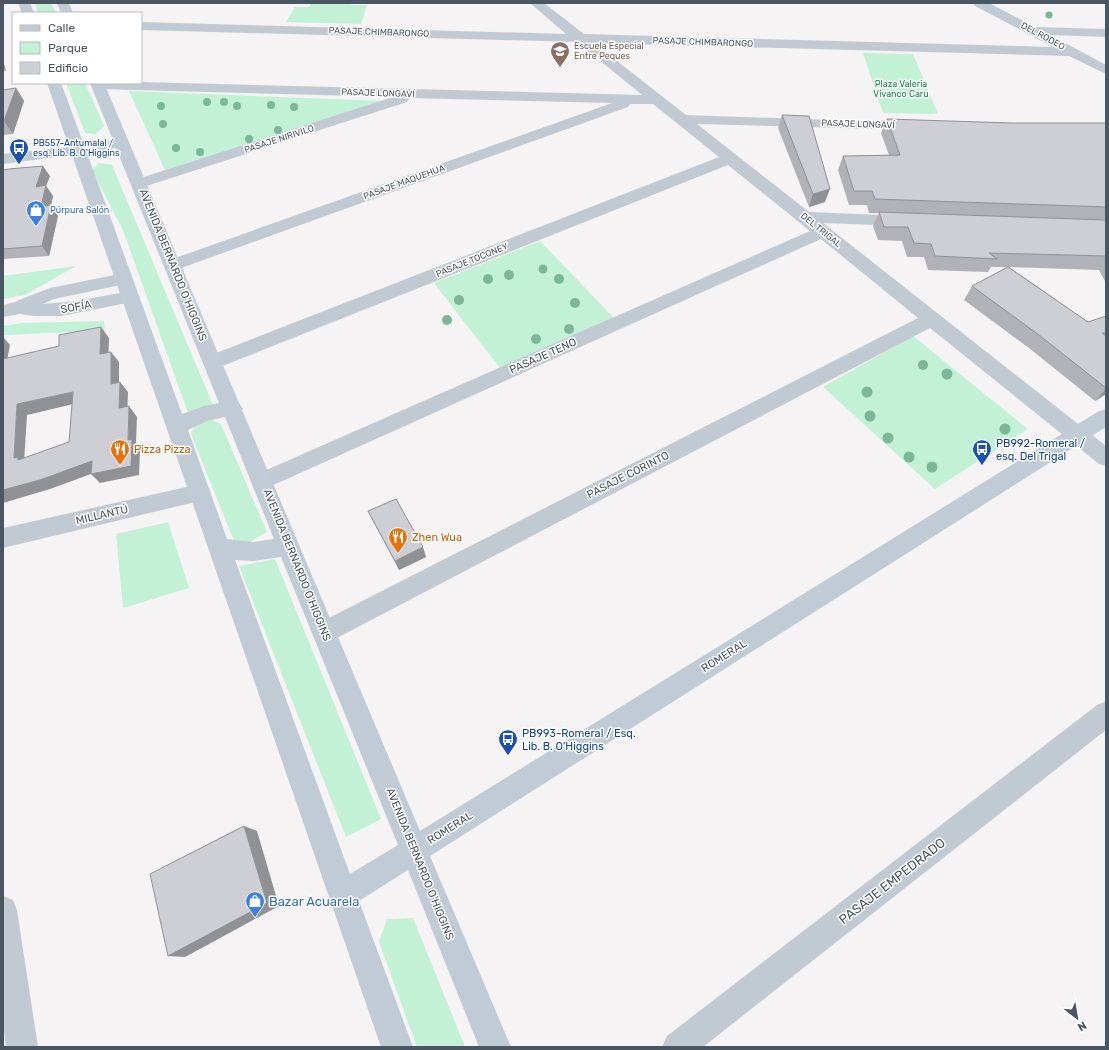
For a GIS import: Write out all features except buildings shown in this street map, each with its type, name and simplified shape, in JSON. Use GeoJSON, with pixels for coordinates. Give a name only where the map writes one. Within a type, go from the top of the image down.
{"type":"FeatureCollection","features":[{"type":"Feature","properties":{"kind":"main road"},"geometry":{"type":"LineString","coordinates":[[54,84],[397,1047]]}},
{"type":"Feature","properties":{"kind":"main road","name":"AVENIDA BERNARDO O'HIGGINS"},"geometry":{"type":"LineString","coordinates":[[98,84],[495,1047]]}},
{"type":"Feature","properties":{"kind":"main road"},"geometry":{"type":"LineString","coordinates":[[3,159],[79,150],[122,143]]}},
{"type":"Feature","properties":{"kind":"main road"},"geometry":{"type":"LineString","coordinates":[[177,427],[189,419],[203,413],[232,409]]}},
{"type":"Feature","properties":{"kind":"main road","name":"ROMERAL"},"geometry":{"type":"LineString","coordinates":[[343,895],[1106,417]]}},
{"type":"Feature","properties":{"kind":"main road"},"geometry":{"type":"LineString","coordinates":[[219,547],[245,552],[274,550],[289,545]]}},
{"type":"Feature","properties":{"kind":"street","name":"DEL TRIGAL"},"geometry":{"type":"LineString","coordinates":[[536,3],[1106,458]]}},
{"type":"Feature","properties":{"kind":"street","name":"DEL RODEO"},"geometry":{"type":"LineString","coordinates":[[980,3],[1106,70]]}},
{"type":"Feature","properties":{"kind":"street","name":"PASAJE CHIMBARONGO"},"geometry":{"type":"LineString","coordinates":[[142,26],[1073,52]]}},
{"type":"Feature","properties":{"kind":"street"},"geometry":{"type":"LineString","coordinates":[[1033,31],[1106,33]]}},
{"type":"Feature","properties":{"kind":"street","name":"PASAJE LONGAVÍ"},"geometry":{"type":"LineString","coordinates":[[98,84],[658,100]]}},
{"type":"Feature","properties":{"kind":"street","name":"PASAJE NIRIVILO"},"geometry":{"type":"LineString","coordinates":[[140,184],[418,94]]}},
{"type":"Feature","properties":{"kind":"street","name":"PASAJE MAQUEHUA"},"geometry":{"type":"LineString","coordinates":[[173,265],[636,100]]}},
{"type":"Feature","properties":{"kind":"street","name":"PASAJE LONGAVÍ"},"geometry":{"type":"LineString","coordinates":[[682,119],[926,126]]}},
{"type":"Feature","properties":{"kind":"street","name":"PASAJE TOCONEY"},"geometry":{"type":"LineString","coordinates":[[213,362],[731,158]]}},
{"type":"Feature","properties":{"kind":"street"},"geometry":{"type":"LineString","coordinates":[[805,217],[917,222]]}},
{"type":"Feature","properties":{"kind":"street","name":"PASAJE TENO"},"geometry":{"type":"LineString","coordinates":[[262,481],[823,232]]}},
{"type":"Feature","properties":{"kind":"street","name":"SOFÍA"},"geometry":{"type":"LineString","coordinates":[[12,309],[52,310],[128,288]]}},
{"type":"Feature","properties":{"kind":"street","name":"PASAJE CORINTO"},"geometry":{"type":"LineString","coordinates":[[325,632],[932,318]]}},
{"type":"Feature","properties":{"kind":"street","name":"MILLANTÚ"},"geometry":{"type":"LineString","coordinates":[[3,538],[200,493]]}},
{"type":"Feature","properties":{"kind":"street","name":"PASAJE EMPEDRADO"},"geometry":{"type":"LineString","coordinates":[[678,1047],[1106,714]]}},
{"type":"Feature","properties":{"kind":"street"},"geometry":{"type":"LineString","coordinates":[[3,910],[22,1047]]}},
{"type":"Feature","properties":{"kind":"green space"},"geometry":{"type":"Polygon","coordinates":[[[35,3],[51,3],[56,12],[38,12],[35,3]]]}},
{"type":"Feature","properties":{"kind":"green space"},"geometry":{"type":"Polygon","coordinates":[[[312,3],[351,3],[351,5],[367,5],[361,24],[286,22],[295,7],[309,7],[312,3]]]}},
{"type":"Feature","properties":{"kind":"green space","name":"Plaza Valeria Vivanco Caru"},"geometry":{"type":"Polygon","coordinates":[[[863,53],[913,54],[938,114],[883,113],[863,53]]]}},
{"type":"Feature","properties":{"kind":"green space"},"geometry":{"type":"Polygon","coordinates":[[[66,84],[85,84],[104,126],[96,134],[85,133],[66,84]]]}},
{"type":"Feature","properties":{"kind":"green space"},"geometry":{"type":"Polygon","coordinates":[[[129,91],[385,101],[165,170],[129,91]]]}},
{"type":"Feature","properties":{"kind":"green space"},"geometry":{"type":"Polygon","coordinates":[[[99,163],[112,165],[213,405],[188,413],[123,230],[92,170],[99,163]]]}},
{"type":"Feature","properties":{"kind":"green space"},"geometry":{"type":"Polygon","coordinates":[[[540,241],[614,318],[503,372],[434,283],[540,241]]]}},
{"type":"Feature","properties":{"kind":"green space"},"geometry":{"type":"Polygon","coordinates":[[[76,266],[25,295],[3,299],[3,276],[76,266]]]}},
{"type":"Feature","properties":{"kind":"green space"},"geometry":{"type":"Polygon","coordinates":[[[104,321],[105,334],[73,332],[3,335],[3,326],[22,323],[104,321]]]}},
{"type":"Feature","properties":{"kind":"green space"},"geometry":{"type":"Polygon","coordinates":[[[913,336],[1028,429],[935,489],[823,387],[913,336]]]}},
{"type":"Feature","properties":{"kind":"green space"},"geometry":{"type":"Polygon","coordinates":[[[210,419],[221,424],[267,532],[251,541],[236,546],[191,434],[195,425],[210,419]]]}},
{"type":"Feature","properties":{"kind":"green space"},"geometry":{"type":"Polygon","coordinates":[[[168,522],[189,588],[123,608],[116,534],[168,522]]]}},
{"type":"Feature","properties":{"kind":"green space"},"geometry":{"type":"Polygon","coordinates":[[[275,559],[381,819],[346,837],[239,566],[275,559]]]}},
{"type":"Feature","properties":{"kind":"green space"},"geometry":{"type":"Polygon","coordinates":[[[413,918],[465,1047],[417,1047],[379,942],[387,919],[413,918]]]}},
{"type":"Feature","properties":{"kind":"place","name":"Escuela Especial Entre Peques"},"geometry":{"type":"Point","coordinates":[560,68]}},
{"type":"Feature","properties":{"kind":"place","name":"PB557-Antumalal / esq. Lib. B. O'Higgins"},"geometry":{"type":"Point","coordinates":[19,165]}},
{"type":"Feature","properties":{"kind":"place","name":"Púrpura Salón"},"geometry":{"type":"Point","coordinates":[36,227]}},
{"type":"Feature","properties":{"kind":"place","name":"Pizza Pizza"},"geometry":{"type":"Point","coordinates":[120,466]}},
{"type":"Feature","properties":{"kind":"place","name":"PB992-Romeral / esq. Del Trigal"},"geometry":{"type":"Point","coordinates":[982,466]}},
{"type":"Feature","properties":{"kind":"place","name":"Zhen Wua"},"geometry":{"type":"Point","coordinates":[398,554]}},
{"type":"Feature","properties":{"kind":"place","name":"PB993-Romeral / Esq. Lib. B. O'Higgins"},"geometry":{"type":"Point","coordinates":[508,756]}},
{"type":"Feature","properties":{"kind":"place","name":"Bazar Acuarela"},"geometry":{"type":"Point","coordinates":[255,918]}}]}
